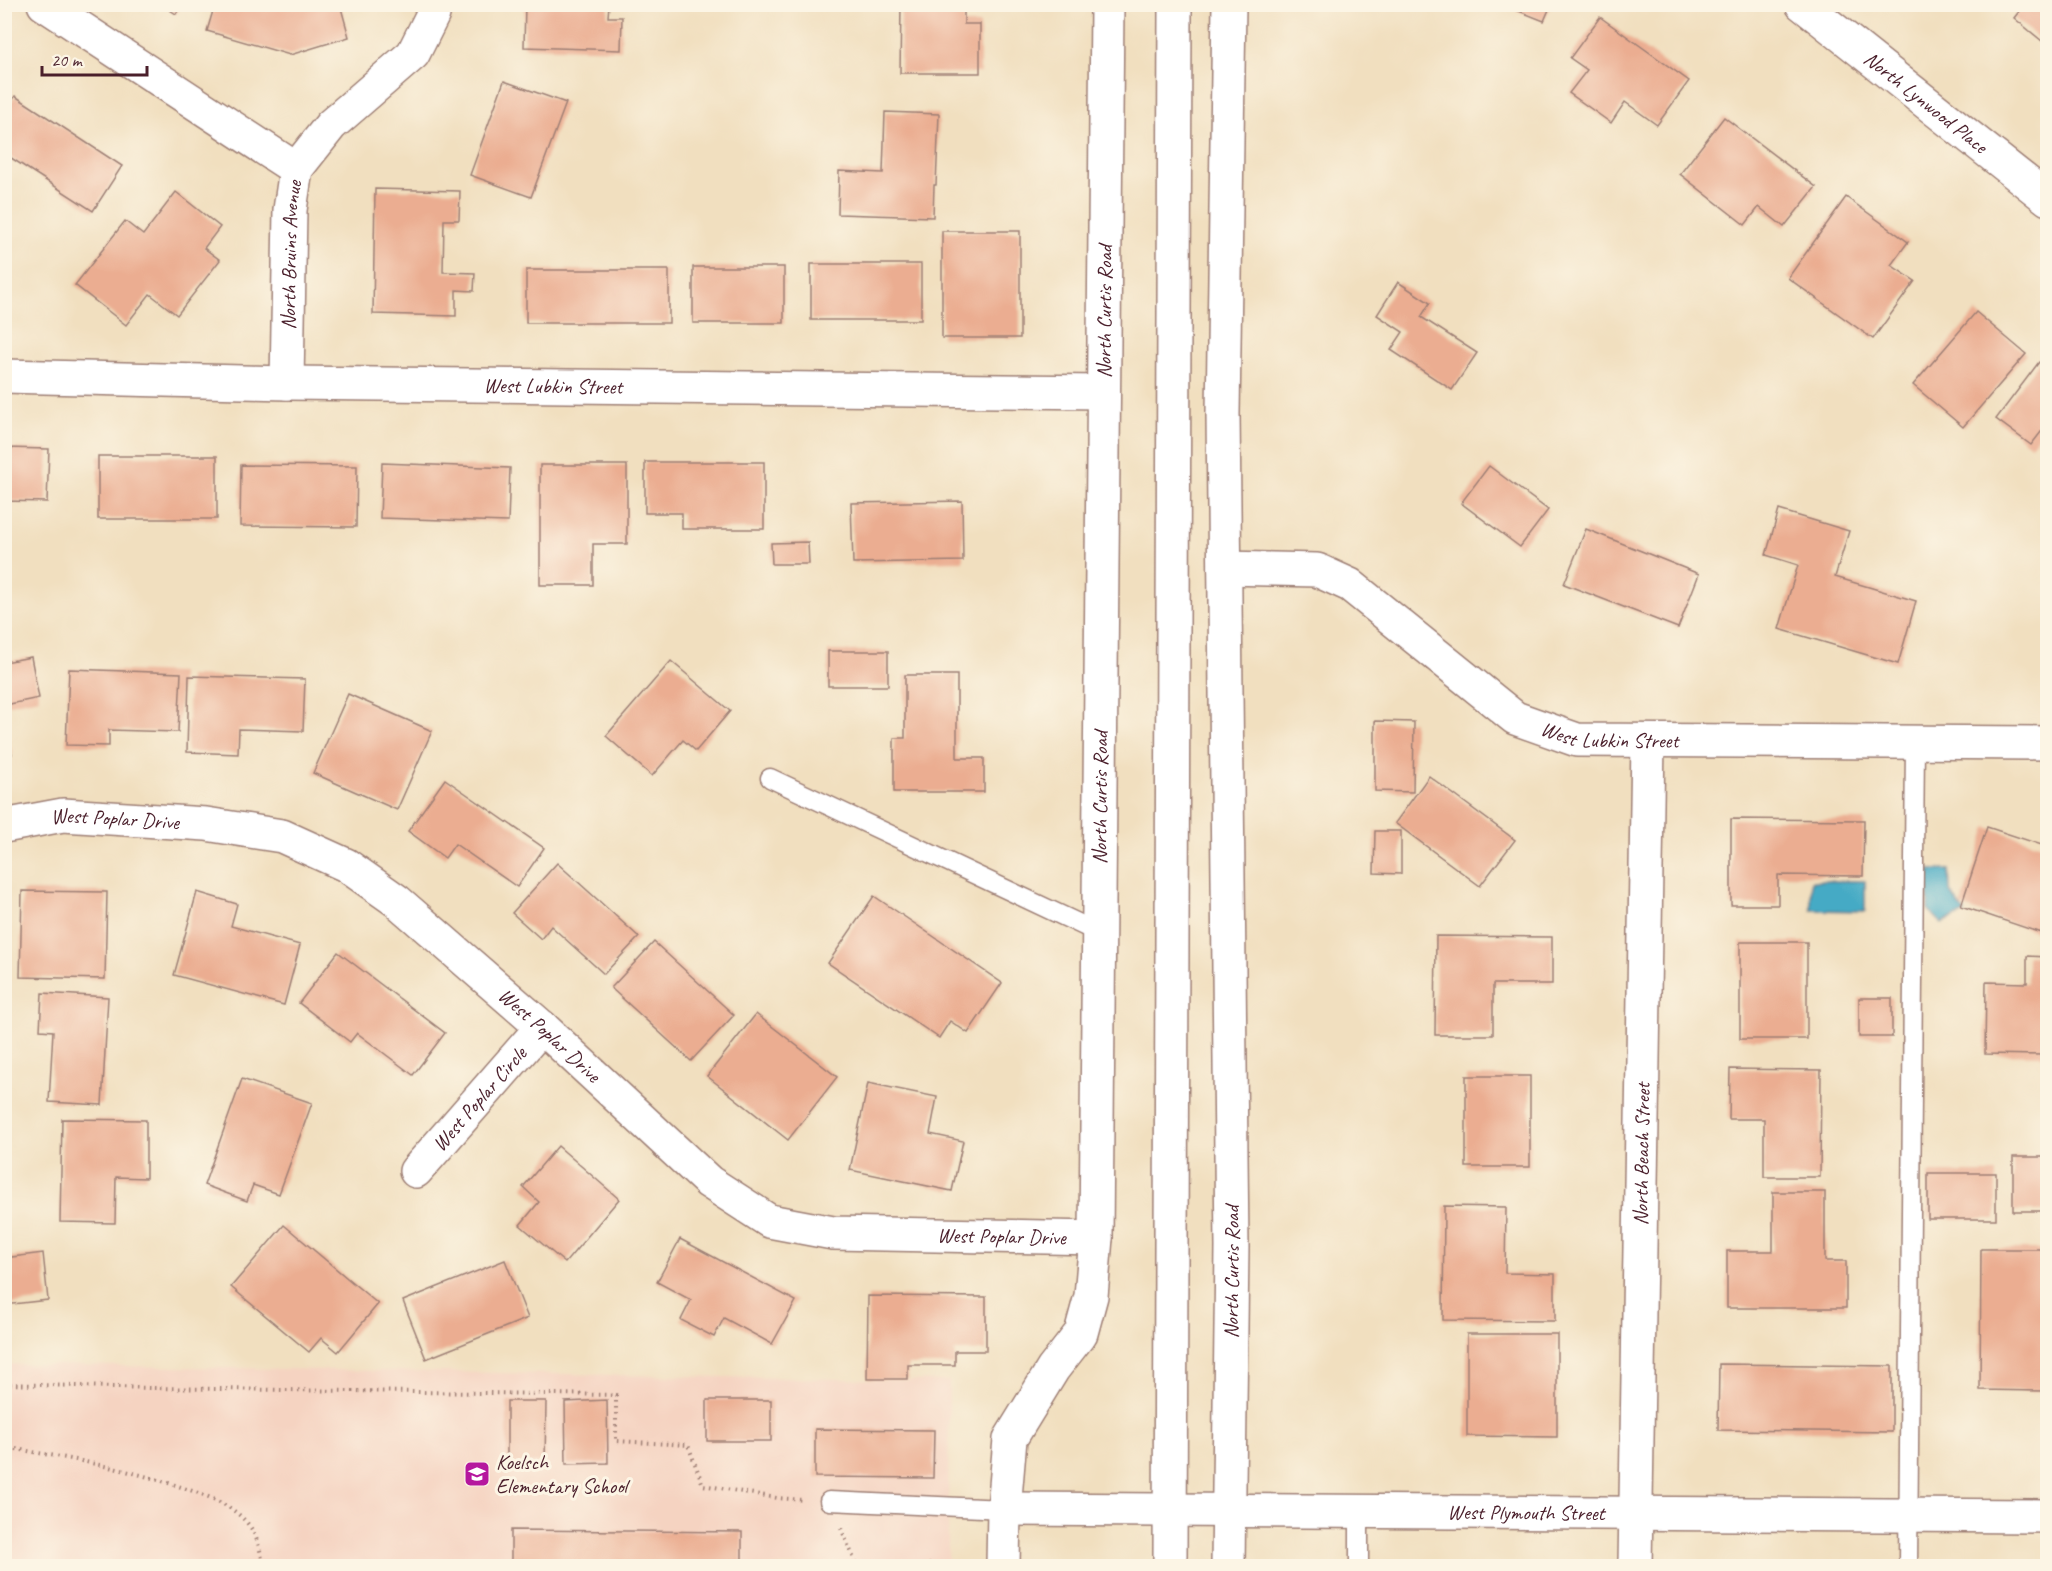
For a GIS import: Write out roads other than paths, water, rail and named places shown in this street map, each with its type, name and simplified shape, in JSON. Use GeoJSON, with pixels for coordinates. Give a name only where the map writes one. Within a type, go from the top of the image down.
{"type":"FeatureCollection","features":[{"type":"Feature","properties":{"kind":"street"},"geometry":{"type":"LineString","coordinates":[[44,4],[296,169]]}},
{"type":"Feature","properties":{"kind":"street","name":"North Bruins Avenue"},"geometry":{"type":"LineString","coordinates":[[287,383],[290,210],[296,169],[331,125],[412,54],[433,14],[435,4]]}},
{"type":"Feature","properties":{"kind":"street","name":"North Curtis Road"},"geometry":{"type":"LineString","coordinates":[[1002,1566],[1010,1439],[1053,1369],[1081,1333],[1091,1296],[1096,1238],[1107,4]]}},
{"type":"Feature","properties":{"kind":"street"},"geometry":{"type":"LineString","coordinates":[[1170,1566],[1175,4]]}},
{"type":"Feature","properties":{"kind":"street","name":"North Curtis Road"},"geometry":{"type":"LineString","coordinates":[[1228,1566],[1232,1236],[1223,414],[1229,4]]}},
{"type":"Feature","properties":{"kind":"street","name":"North Lynwood Place"},"geometry":{"type":"LineString","coordinates":[[1802,4],[2048,199]]}},
{"type":"Feature","properties":{"kind":"street","name":"West Lubkin Street"},"geometry":{"type":"LineString","coordinates":[[4,376],[287,383],[1102,392]]}},
{"type":"Feature","properties":{"kind":"street","name":"West Lubkin Street"},"geometry":{"type":"LineString","coordinates":[[1225,568],[1317,570],[1350,585],[1515,718],[1577,740],[2048,743]]}},
{"type":"Feature","properties":{"kind":"street","name":"North Beach Street"},"geometry":{"type":"LineString","coordinates":[[1635,1566],[1648,741]]}},
{"type":"Feature","properties":{"kind":"street","name":"West Poplar Drive"},"geometry":{"type":"LineString","coordinates":[[4,826],[63,815],[207,824],[282,836],[346,866],[397,901],[542,1027],[709,1182],[769,1221],[833,1233],[1096,1238]]}},
{"type":"Feature","properties":{"kind":"street","name":"West Poplar Circle"},"geometry":{"type":"LineString","coordinates":[[416,1171],[542,1027]]}},
{"type":"Feature","properties":{"kind":"street","name":"West Plymouth Street"},"geometry":{"type":"LineString","coordinates":[[1004,1509],[2048,1516]]}},
{"type":"Feature","properties":{"kind":"lane"},"geometry":{"type":"LineString","coordinates":[[1908,1566],[1915,742]]}},
{"type":"Feature","properties":{"kind":"lane"},"geometry":{"type":"LineString","coordinates":[[770,778],[1099,933]]}},
{"type":"Feature","properties":{"kind":"lane"},"geometry":{"type":"LineString","coordinates":[[829,1501],[1004,1509]]}},
{"type":"Feature","properties":{"kind":"lane"},"geometry":{"type":"LineString","coordinates":[[1359,1512],[1359,1566]]}},
{"type":"Feature","properties":{"kind":"water"},"geometry":{"type":"Polygon","coordinates":[[[1928,870],[1949,870],[1950,892],[1965,913],[1941,923],[1928,909],[1928,870]]]}},
{"type":"Feature","properties":{"kind":"water"},"geometry":{"type":"Polygon","coordinates":[[[1811,881],[1865,881],[1865,911],[1811,910],[1811,881]]]}},
{"type":"Feature","properties":{"kind":"place","name":"Koelsch Elementary School"},"geometry":{"type":"Point","coordinates":[477,1474]}}]}
